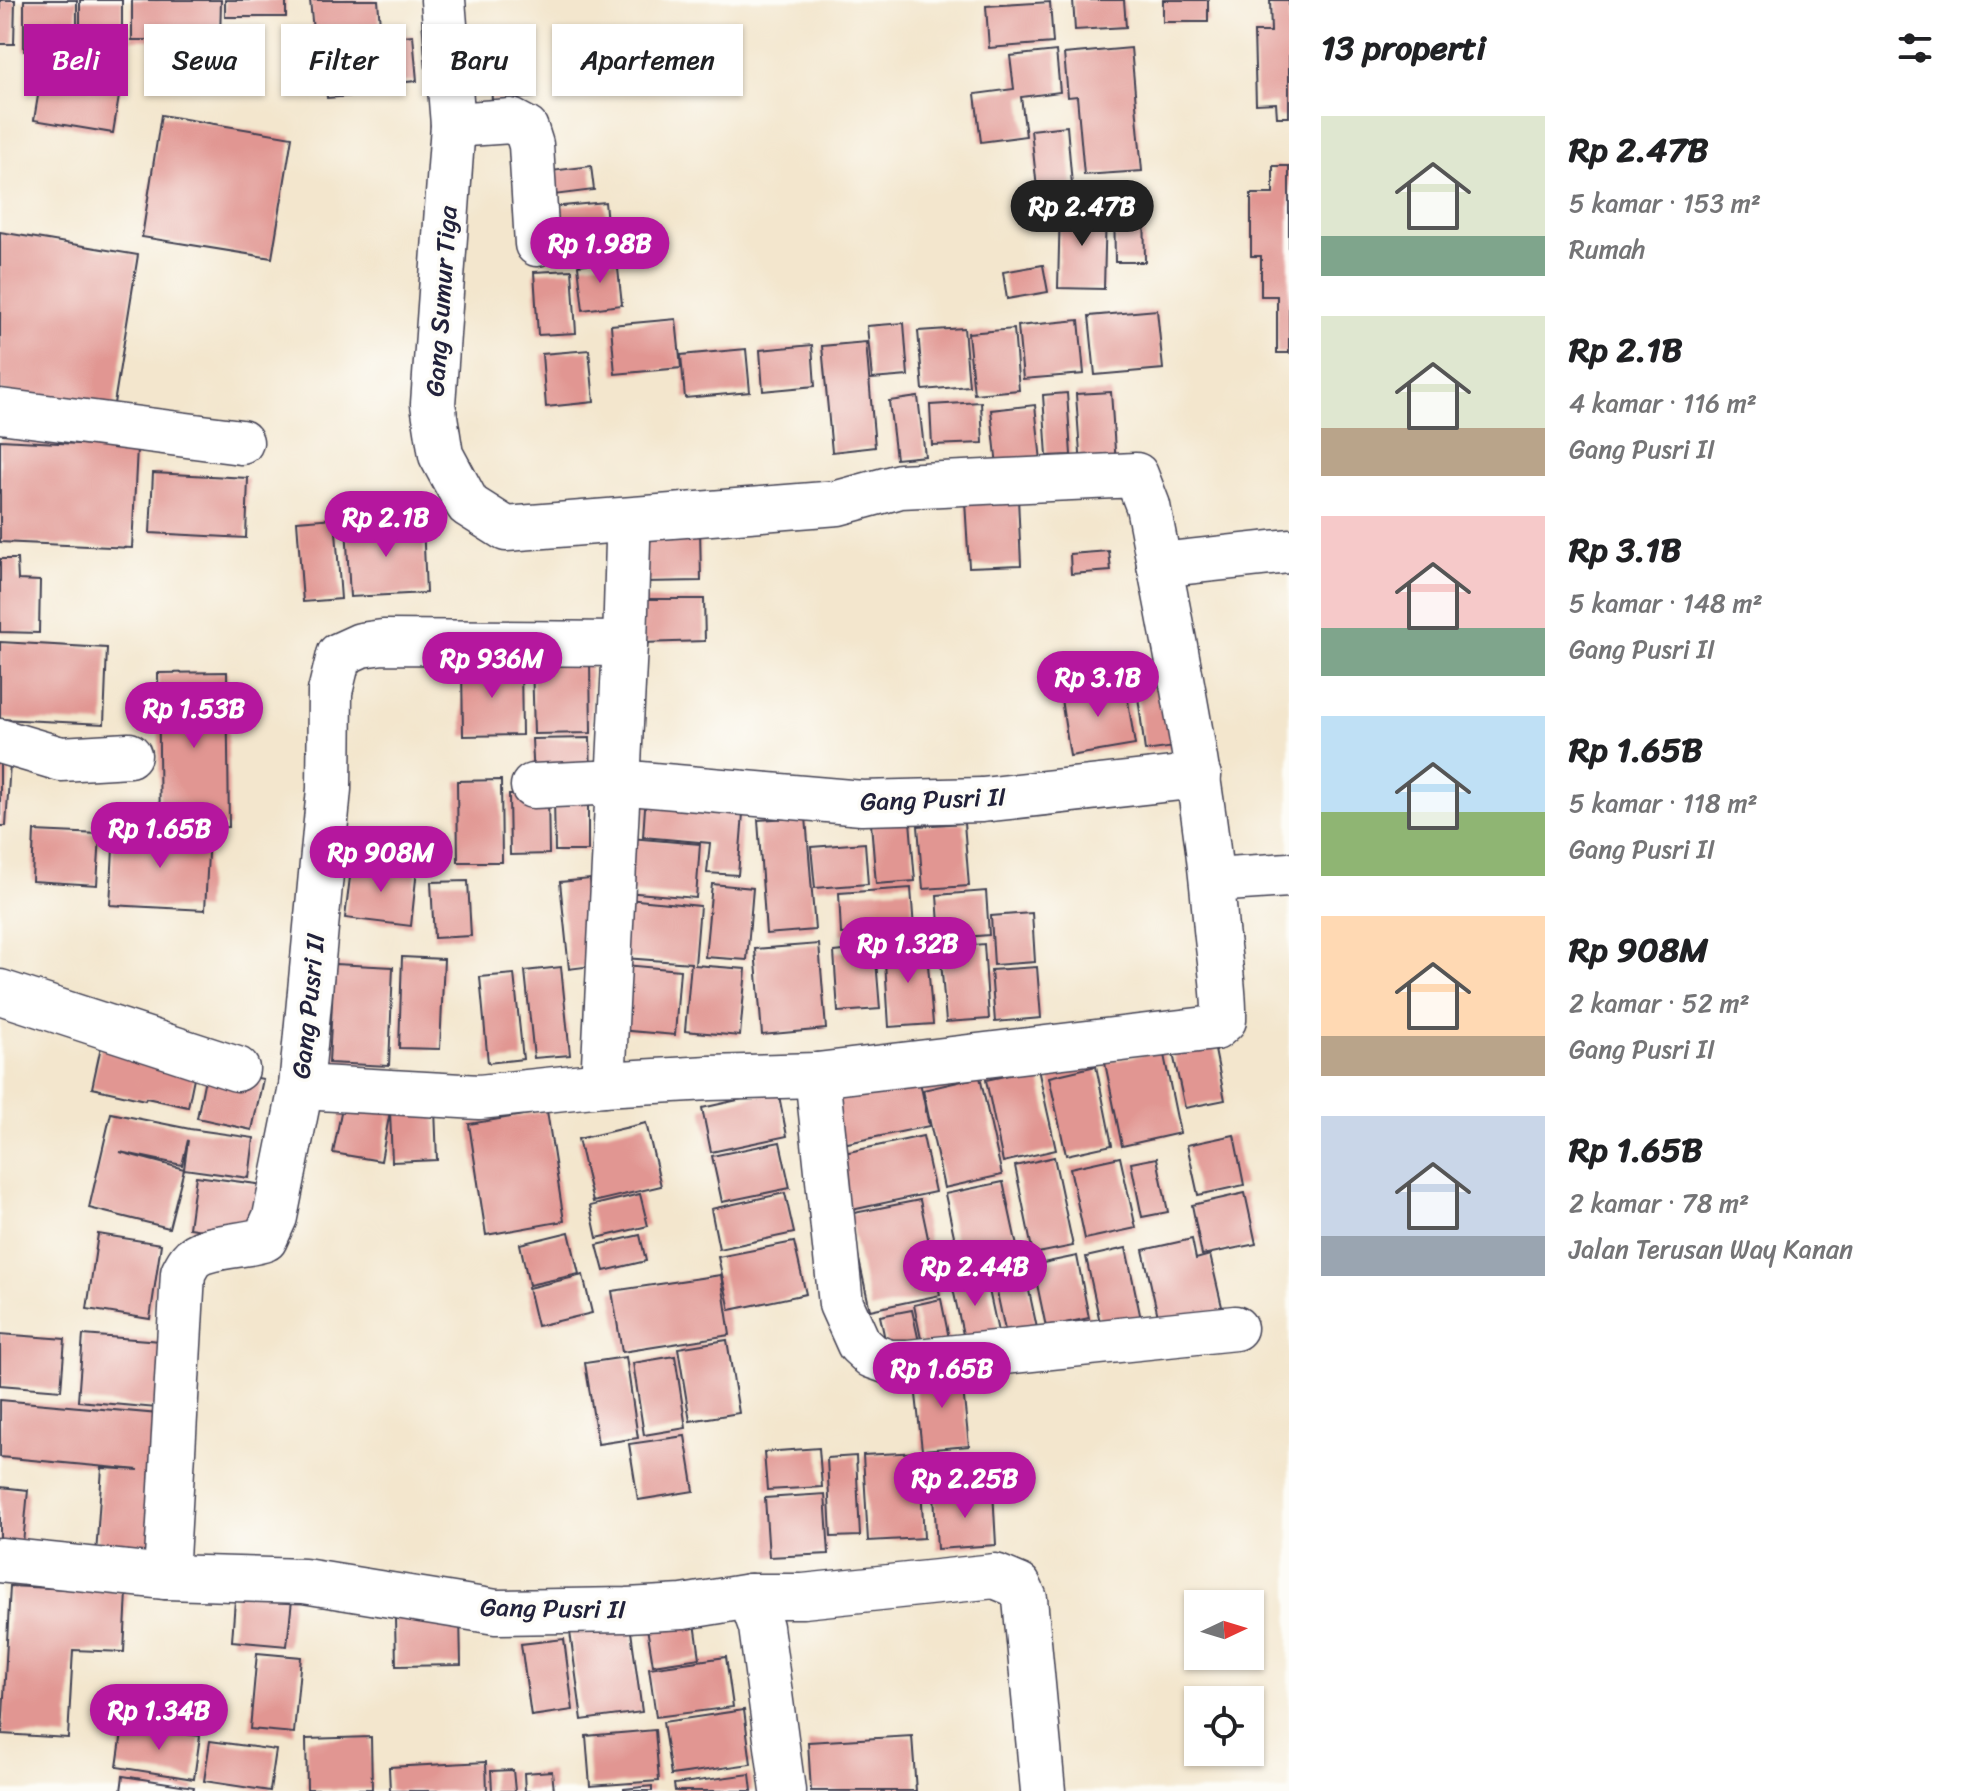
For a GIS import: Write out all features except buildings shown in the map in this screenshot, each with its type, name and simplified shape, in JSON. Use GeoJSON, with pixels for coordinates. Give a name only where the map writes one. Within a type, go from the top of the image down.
{"type":"FeatureCollection","features":[{"type":"Feature","properties":{"kind":"street","name":"Gang Sumur Tiga"},"geometry":{"type":"LineString","coordinates":[[443,0],[453,125],[433,404],[441,455],[468,505],[506,529],[838,503],[900,486],[1136,475],[1148,506],[1159,565]]}},
{"type":"Feature","properties":{"kind":"street"},"geometry":{"type":"LineString","coordinates":[[453,125],[511,121],[526,129],[531,145],[537,244]]}},
{"type":"Feature","properties":{"kind":"street"},"geometry":{"type":"LineString","coordinates":[[0,411],[241,442]]}},
{"type":"Feature","properties":{"kind":"street"},"geometry":{"type":"LineString","coordinates":[[603,1084],[628,541],[624,527],[613,521]]}},
{"type":"Feature","properties":{"kind":"street"},"geometry":{"type":"LineString","coordinates":[[301,1087],[479,1097],[603,1084],[817,1075],[1215,1028],[1224,1020],[1225,1007],[1212,880],[1199,776],[1159,565],[1289,551]]}},
{"type":"Feature","properties":{"kind":"street","name":"Gang Pusri II"},"geometry":{"type":"LineString","coordinates":[[166,1577],[183,1273],[189,1261],[209,1250],[265,1239],[275,1217],[301,1087],[329,789],[330,692],[339,655],[361,645],[383,642],[625,644]]}},
{"type":"Feature","properties":{"kind":"street"},"geometry":{"type":"LineString","coordinates":[[0,741],[61,759],[129,755]]}},
{"type":"Feature","properties":{"kind":"street","name":"Gang Pusri II"},"geometry":{"type":"LineString","coordinates":[[533,786],[618,782],[862,803],[982,800],[1199,776]]}},
{"type":"Feature","properties":{"kind":"street"},"geometry":{"type":"LineString","coordinates":[[1212,880],[1289,875]]}},
{"type":"Feature","properties":{"kind":"street"},"geometry":{"type":"LineString","coordinates":[[0,992],[237,1069]]}},
{"type":"Feature","properties":{"kind":"street"},"geometry":{"type":"LineString","coordinates":[[817,1075],[841,1304],[859,1344],[872,1356],[889,1362],[908,1362],[1235,1328]]}},
{"type":"Feature","properties":{"kind":"street","name":"Gang Pusri II"},"geometry":{"type":"LineString","coordinates":[[0,1560],[166,1577],[304,1581],[496,1612],[659,1609],[750,1596],[803,1596],[995,1576],[1019,1586],[1025,1599],[1043,1791]]}},
{"type":"Feature","properties":{"kind":"street"},"geometry":{"type":"LineString","coordinates":[[750,1596],[761,1627],[783,1791]]}}]}
